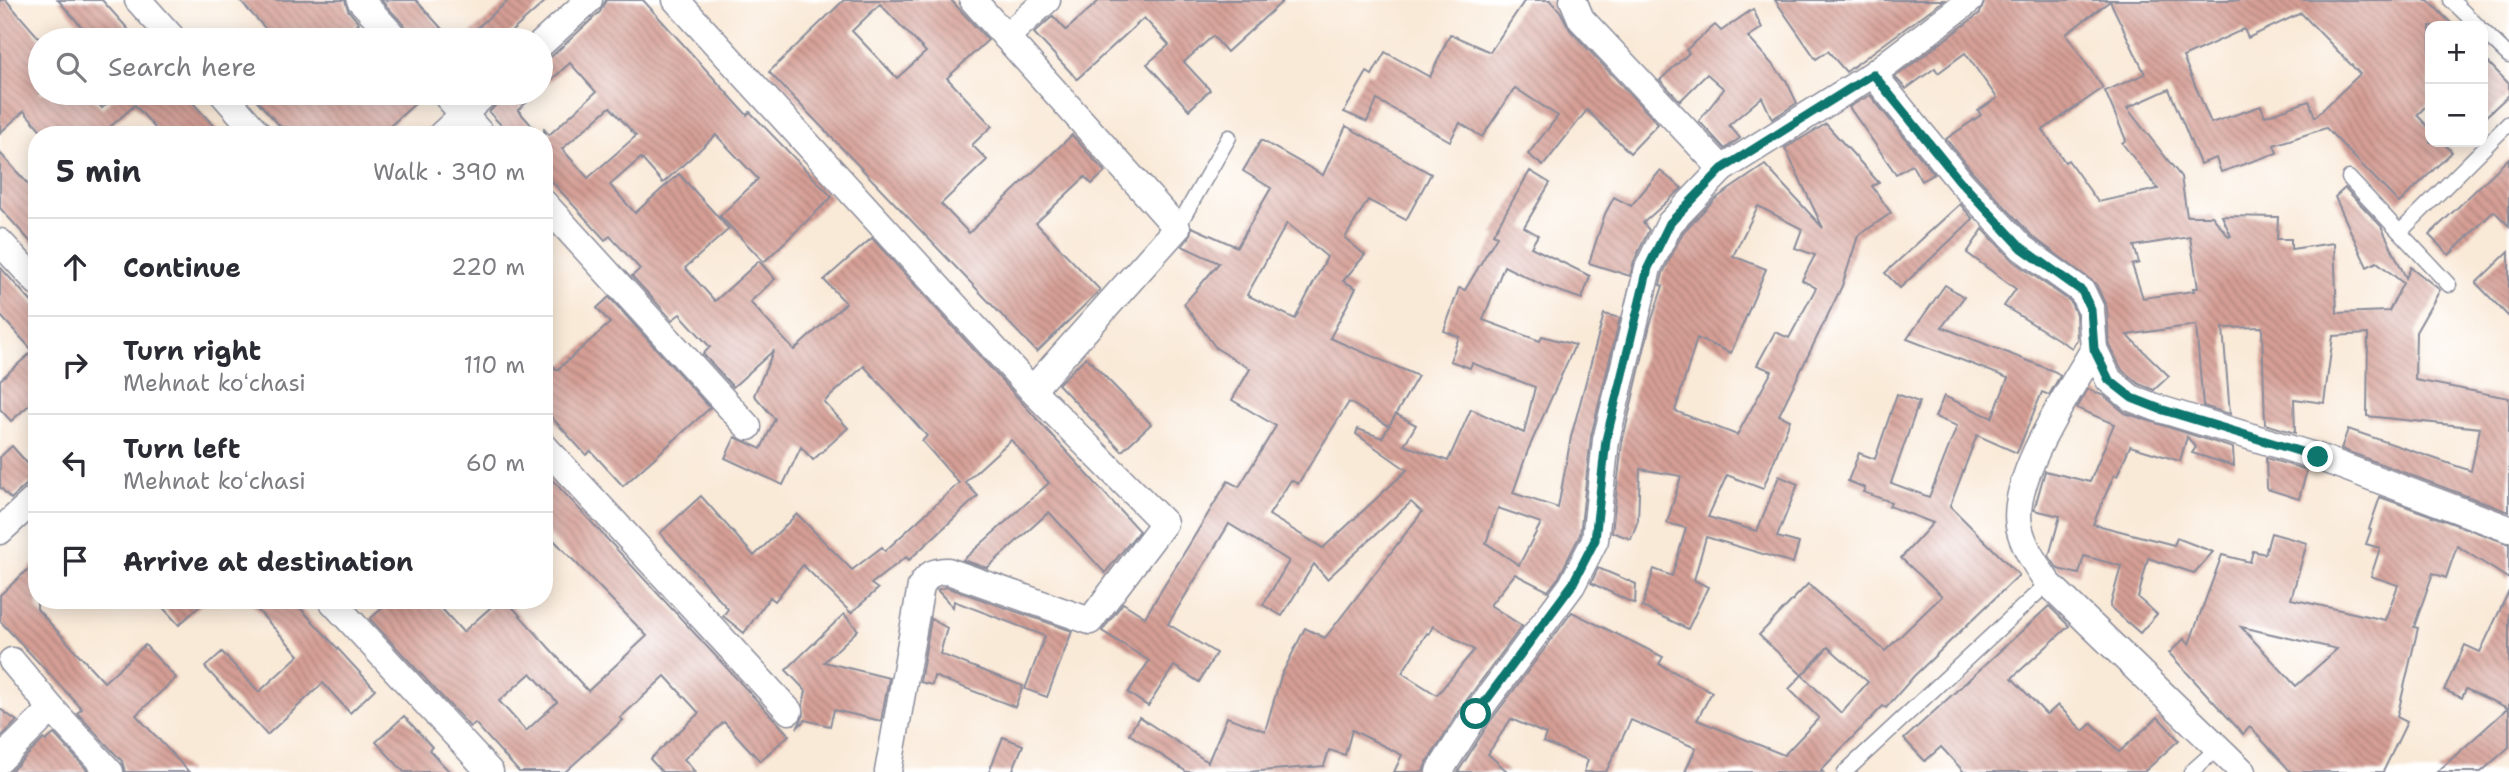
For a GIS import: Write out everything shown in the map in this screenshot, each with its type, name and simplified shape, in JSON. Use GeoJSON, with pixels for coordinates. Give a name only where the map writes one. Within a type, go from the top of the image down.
{"type":"FeatureCollection","features":[{"type":"Feature","properties":{"kind":"street"},"geometry":{"type":"LineString","coordinates":[[138,0],[163,28]]}},
{"type":"Feature","properties":{"kind":"street"},"geometry":{"type":"LineString","coordinates":[[360,0],[386,28]]}},
{"type":"Feature","properties":{"kind":"street"},"geometry":{"type":"LineString","coordinates":[[553,33],[589,0]]}},
{"type":"Feature","properties":{"kind":"street"},"geometry":{"type":"LineString","coordinates":[[676,0],[1032,390],[1164,523],[1090,621],[948,571],[935,571],[926,578],[921,586],[888,772]]}},
{"type":"Feature","properties":{"kind":"street"},"geometry":{"type":"LineString","coordinates":[[973,0],[1177,228],[1032,390]]}},
{"type":"Feature","properties":{"kind":"street"},"geometry":{"type":"LineString","coordinates":[[1006,37],[1046,0]]}},
{"type":"Feature","properties":{"kind":"street"},"geometry":{"type":"LineString","coordinates":[[1573,0],[1581,19],[1722,169]]}},
{"type":"Feature","properties":{"kind":"street"},"geometry":{"type":"LineString","coordinates":[[1439,772],[1476,714],[1572,585],[1595,540],[1606,440],[1648,268],[1670,223],[1722,169],[1873,74],[1970,0]]}},
{"type":"Feature","properties":{"kind":"street"},"geometry":{"type":"LineString","coordinates":[[1873,74],[1959,180],[2022,248],[2082,291],[2091,310],[2094,349],[2109,380],[2132,398],[2318,457],[2509,529]]}},
{"type":"Feature","properties":{"kind":"street"},"geometry":{"type":"LineString","coordinates":[[233,105],[251,126]]}},
{"type":"Feature","properties":{"kind":"street"},"geometry":{"type":"LineString","coordinates":[[455,105],[474,126]]}},
{"type":"Feature","properties":{"kind":"street"},"geometry":{"type":"LineString","coordinates":[[450,126],[473,105]]}},
{"type":"Feature","properties":{"kind":"street"},"geometry":{"type":"LineString","coordinates":[[553,213],[748,427]]}},
{"type":"Feature","properties":{"kind":"street"},"geometry":{"type":"LineString","coordinates":[[0,242],[28,272]]}},
{"type":"Feature","properties":{"kind":"street"},"geometry":{"type":"LineString","coordinates":[[2094,349],[2027,470],[2019,498],[2019,525],[2028,553],[2048,583],[2242,772]]}},
{"type":"Feature","properties":{"kind":"street"},"geometry":{"type":"LineString","coordinates":[[553,456],[789,710]]}},
{"type":"Feature","properties":{"kind":"street"},"geometry":{"type":"LineString","coordinates":[[0,531],[28,505]]}},
{"type":"Feature","properties":{"kind":"street"},"geometry":{"type":"LineString","coordinates":[[339,609],[490,772]]}},
{"type":"Feature","properties":{"kind":"street"},"geometry":{"type":"LineString","coordinates":[[12,661],[110,772]]}},
{"type":"Feature","properties":{"kind":"street"},"geometry":{"type":"LineString","coordinates":[[0,760],[52,709]]}},
{"type":"Feature","properties":{"kind":"lane"},"geometry":{"type":"LineString","coordinates":[[2451,0],[2473,21]]}},
{"type":"Feature","properties":{"kind":"lane"},"geometry":{"type":"LineString","coordinates":[[2488,36],[2509,57]]}},
{"type":"Feature","properties":{"kind":"lane"},"geometry":{"type":"LineString","coordinates":[[2400,232],[2509,123]]}},
{"type":"Feature","properties":{"kind":"lane"},"geometry":{"type":"LineString","coordinates":[[1177,228],[1229,137]]}},
{"type":"Feature","properties":{"kind":"lane"},"geometry":{"type":"LineString","coordinates":[[2349,178],[2449,285]]}},
{"type":"Feature","properties":{"kind":"lane"},"geometry":{"type":"LineString","coordinates":[[1845,772],[2048,583]]}},
{"type":"Feature","properties":{"kind":"lane"},"geometry":{"type":"LineString","coordinates":[[2191,772],[2218,747]]}},
{"type":"Feature","properties":{"kind":"building"},"geometry":{"type":"Polygon","coordinates":[[[0,0],[6,0],[30,28],[28,28],[28,105],[99,105],[102,108],[106,105],[135,105],[111,126],[37,126],[24,111],[0,133],[0,0]]]}},
{"type":"Feature","properties":{"kind":"building"},"geometry":{"type":"Polygon","coordinates":[[[58,0],[102,0],[127,28],[82,28],[58,0]]]}},
{"type":"Feature","properties":{"kind":"building"},"geometry":{"type":"Polygon","coordinates":[[[239,0],[345,0],[348,10],[359,23],[353,28],[265,28],[239,0]]]}},
{"type":"Feature","properties":{"kind":"building"},"geometry":{"type":"Polygon","coordinates":[[[381,0],[416,0],[441,28],[407,28],[381,0]]]}},
{"type":"Feature","properties":{"kind":"building"},"geometry":{"type":"Polygon","coordinates":[[[509,0],[547,0],[516,28],[477,28],[509,0]]]}},
{"type":"Feature","properties":{"kind":"building"},"geometry":{"type":"Polygon","coordinates":[[[606,0],[643,0],[747,115],[750,112],[832,197],[764,262],[720,216],[758,179],[716,135],[663,183],[641,158],[610,185],[635,213],[679,174],[729,229],[685,268],[715,301],[759,261],[775,279],[750,302],[794,350],[846,303],[824,280],[872,238],[1139,531],[1105,573],[1049,512],[987,568],[963,560],[1049,483],[1011,440],[965,482],[978,496],[909,560],[906,557],[871,584],[878,589],[851,613],[803,565],[775,601],[770,597],[744,633],[723,616],[728,609],[660,533],[701,496],[754,556],[797,514],[852,570],[882,547],[885,551],[959,483],[922,441],[927,436],[864,366],[824,402],[848,428],[813,460],[801,447],[783,485],[725,458],[735,437],[761,449],[775,419],[754,395],[774,350],[733,387],[703,354],[710,347],[680,314],[672,320],[632,276],[640,269],[610,236],[605,240],[553,183],[553,131],[596,92],[570,63],[553,78],[553,55],[600,12],[606,0]],[[610,107],[562,149],[588,178],[636,136],[610,107]]]}},
{"type":"Feature","properties":{"kind":"building"},"geometry":{"type":"Polygon","coordinates":[[[844,0],[951,0],[988,40],[947,78],[992,126],[972,145],[987,160],[941,204],[969,233],[1072,135],[1105,172],[1092,184],[1085,177],[1036,223],[1100,290],[1037,352],[769,72],[844,0]],[[880,4],[852,31],[897,78],[926,52],[880,4]]]}},
{"type":"Feature","properties":{"kind":"building"},"geometry":{"type":"Polygon","coordinates":[[[1100,0],[1284,0],[1227,52],[1213,36],[1184,62],[1210,90],[1189,110],[1147,64],[1169,45],[1144,18],[1077,79],[1034,33],[1053,16],[1066,30],[1100,0]]]}},
{"type":"Feature","properties":{"kind":"building"},"geometry":{"type":"Polygon","coordinates":[[[1525,0],[1550,0],[1560,11],[1570,30],[1658,124],[1630,153],[1587,110],[1543,166],[1528,154],[1558,116],[1515,88],[1482,137],[1460,123],[1450,141],[1377,100],[1367,122],[1344,112],[1367,72],[1372,75],[1385,52],[1430,77],[1450,34],[1490,52],[1525,0]]]}},
{"type":"Feature","properties":{"kind":"building"},"geometry":{"type":"Polygon","coordinates":[[[1775,0],[1944,0],[1846,72],[1828,51],[1816,59],[1775,0]]]}},
{"type":"Feature","properties":{"kind":"building"},"geometry":{"type":"Polygon","coordinates":[[[1985,0],[2428,0],[2449,21],[2425,21],[2425,107],[2417,115],[2425,124],[2425,147],[2448,147],[2452,152],[2399,203],[2326,128],[2274,145],[2277,153],[2221,172],[2216,158],[2200,164],[2169,89],[2127,108],[2181,177],[2187,216],[2212,216],[2229,237],[2231,236],[2222,216],[2278,217],[2277,239],[2291,239],[2291,249],[2334,243],[2337,313],[2389,311],[2403,283],[2377,262],[2367,267],[2335,197],[2345,188],[2381,226],[2406,278],[2411,267],[2440,290],[2416,332],[2415,380],[2509,398],[2509,512],[2341,449],[2348,429],[2471,471],[2480,428],[2367,416],[2368,334],[2333,336],[2324,403],[2294,399],[2295,433],[2265,424],[2262,327],[2223,328],[2230,414],[2203,406],[2196,325],[2127,335],[2169,376],[2154,390],[2139,384],[2122,370],[2109,345],[2107,308],[2096,284],[2032,236],[1946,139],[1981,115],[1978,111],[1997,98],[1965,53],[1938,73],[1935,68],[1906,89],[1895,77],[1980,13],[1985,0]],[[2110,1],[2066,34],[2103,88],[2043,130],[2098,202],[2158,189],[2122,143],[2126,140],[2105,91],[2145,74],[2110,1]],[[2301,13],[2248,38],[2244,29],[2183,57],[2211,123],[2261,106],[2265,116],[2309,101],[2315,117],[2360,74],[2301,13]],[[2190,237],[2134,246],[2139,263],[2132,265],[2143,298],[2194,291],[2193,288],[2198,288],[2190,237]]]}},
{"type":"Feature","properties":{"kind":"building"},"geometry":{"type":"Polygon","coordinates":[[[1753,9],[1762,28],[1748,37],[1786,80],[1797,103],[1772,119],[1762,97],[1729,125],[1740,138],[1725,149],[1699,121],[1724,89],[1707,74],[1680,101],[1660,80],[1689,53],[1686,50],[1715,25],[1721,31],[1753,9]]]}},
{"type":"Feature","properties":{"kind":"building"},"geometry":{"type":"Polygon","coordinates":[[[2488,62],[2509,84],[2509,95],[2488,114],[2488,62]]]}},
{"type":"Feature","properties":{"kind":"building"},"geometry":{"type":"Polygon","coordinates":[[[1870,95],[1934,174],[1921,181],[1912,165],[1896,174],[1849,107],[1870,95]]]}},
{"type":"Feature","properties":{"kind":"building"},"geometry":{"type":"Polygon","coordinates":[[[135,105],[195,105],[214,126],[153,126],[135,105]]]}},
{"type":"Feature","properties":{"kind":"building"},"geometry":{"type":"Polygon","coordinates":[[[261,105],[414,105],[390,126],[280,126],[261,105]]]}},
{"type":"Feature","properties":{"kind":"building"},"geometry":{"type":"Polygon","coordinates":[[[496,105],[524,105],[518,110],[532,126],[502,126],[489,112],[496,105]]]}},
{"type":"Feature","properties":{"kind":"building"},"geometry":{"type":"Polygon","coordinates":[[[1826,124],[1879,183],[1872,186],[1891,213],[1858,236],[1842,286],[1779,415],[1790,420],[1763,489],[1727,475],[1708,517],[1757,531],[1779,476],[1798,484],[1777,537],[1799,543],[1793,563],[1706,537],[1694,580],[1708,587],[1688,629],[1642,607],[1654,569],[1672,576],[1686,528],[1667,523],[1681,476],[1640,469],[1638,520],[1631,539],[1612,532],[1622,443],[1650,325],[1663,286],[1660,285],[1663,273],[1683,232],[1715,199],[1765,165],[1823,228],[1785,148],[1826,124]],[[1758,206],[1733,256],[1766,269],[1731,353],[1697,338],[1675,411],[1737,435],[1772,371],[1757,365],[1775,332],[1789,338],[1816,288],[1802,280],[1815,255],[1795,248],[1802,229],[1758,206]]]}},
{"type":"Feature","properties":{"kind":"building"},"geometry":{"type":"Polygon","coordinates":[[[1346,126],[1431,174],[1406,220],[1368,200],[1345,238],[1365,255],[1343,281],[1356,288],[1330,338],[1418,376],[1389,426],[1396,414],[1416,425],[1404,445],[1448,461],[1471,409],[1524,433],[1535,387],[1472,363],[1470,368],[1450,361],[1459,337],[1444,331],[1459,288],[1465,290],[1497,236],[1493,234],[1530,171],[1550,183],[1524,227],[1538,235],[1531,247],[1590,276],[1582,299],[1544,286],[1504,266],[1483,320],[1540,341],[1542,336],[1575,345],[1528,450],[1513,493],[1558,508],[1571,437],[1604,314],[1620,318],[1591,436],[1580,535],[1559,577],[1548,591],[1515,574],[1490,605],[1522,626],[1463,705],[1423,772],[1394,772],[1402,755],[1352,730],[1345,755],[1329,750],[1324,766],[1246,772],[1187,772],[1129,734],[1139,717],[1208,762],[1227,717],[1265,731],[1281,676],[1305,628],[1325,638],[1422,512],[1411,502],[1327,579],[1314,564],[1282,616],[1263,605],[1289,561],[1229,524],[1168,624],[1216,653],[1199,682],[1174,666],[1148,706],[1128,693],[1149,661],[1102,631],[1123,603],[1145,617],[1228,481],[1239,487],[1276,426],[1232,400],[1250,369],[1216,348],[1184,304],[1219,263],[1182,246],[1189,238],[1192,227],[1237,247],[1271,188],[1243,171],[1261,140],[1323,175],[1346,126]],[[1287,223],[1247,295],[1295,319],[1327,257],[1287,223]],[[1349,402],[1298,484],[1291,480],[1269,515],[1323,548],[1407,470],[1356,434],[1358,429],[1382,438],[1389,426],[1349,402]],[[1498,508],[1486,543],[1519,565],[1541,523],[1498,508]],[[1433,626],[1402,673],[1437,695],[1474,650],[1433,626]]]}},
{"type":"Feature","properties":{"kind":"building"},"geometry":{"type":"Polygon","coordinates":[[[0,153],[28,184],[28,239],[0,208],[0,153]]]}},
{"type":"Feature","properties":{"kind":"building"},"geometry":{"type":"Polygon","coordinates":[[[2509,158],[2509,226],[2494,211],[2449,255],[2429,235],[2509,158]]]}},
{"type":"Feature","properties":{"kind":"building"},"geometry":{"type":"Polygon","coordinates":[[[1660,171],[1682,188],[1643,223],[1649,230],[1630,276],[1589,263],[1605,214],[1614,197],[1631,206],[1660,171]]]}},
{"type":"Feature","properties":{"kind":"building"},"geometry":{"type":"Polygon","coordinates":[[[1960,204],[1973,219],[1900,288],[1885,273],[1960,204]]]}},
{"type":"Feature","properties":{"kind":"building"},"geometry":{"type":"Polygon","coordinates":[[[1983,229],[2013,261],[2070,301],[2076,314],[2077,340],[2072,348],[2004,306],[2016,289],[1967,253],[1983,229]]]}},
{"type":"Feature","properties":{"kind":"building"},"geometry":{"type":"Polygon","coordinates":[[[2509,251],[2509,317],[2476,283],[2509,251]]]}},
{"type":"Feature","properties":{"kind":"building"},"geometry":{"type":"Polygon","coordinates":[[[0,267],[28,298],[28,346],[0,315],[0,267]]]}},
{"type":"Feature","properties":{"kind":"building"},"geometry":{"type":"Polygon","coordinates":[[[1945,285],[1964,297],[1942,327],[2056,372],[2060,376],[2049,395],[2042,392],[2017,453],[1977,435],[1950,506],[2019,575],[1914,676],[1886,708],[1883,706],[1821,770],[1823,772],[1685,772],[1696,748],[1631,720],[1606,772],[1584,772],[1588,760],[1543,742],[1546,734],[1511,719],[1488,754],[1508,772],[1458,772],[1489,723],[1572,612],[1663,657],[1659,664],[1712,692],[1697,720],[1784,755],[1819,718],[1789,689],[1802,675],[1759,635],[1808,584],[1885,651],[1942,596],[1901,558],[1933,523],[1889,506],[1891,502],[1863,492],[1865,488],[1848,481],[1859,453],[1875,459],[1897,394],[1919,402],[1891,483],[1929,497],[1957,426],[1935,417],[1944,396],[1992,418],[2008,378],[1907,339],[1945,285]],[[1828,647],[1802,675],[1841,713],[1868,682],[1828,647]]]}},
{"type":"Feature","properties":{"kind":"building"},"geometry":{"type":"Polygon","coordinates":[[[609,297],[710,408],[623,486],[591,451],[586,455],[553,419],[553,366],[557,370],[610,323],[597,308],[609,297]]]}},
{"type":"Feature","properties":{"kind":"building"},"geometry":{"type":"Polygon","coordinates":[[[28,355],[28,406],[11,421],[0,409],[0,380],[28,355]]]}},
{"type":"Feature","properties":{"kind":"building"},"geometry":{"type":"Polygon","coordinates":[[[1086,357],[1151,424],[1122,451],[1058,384],[1086,357]]]}},
{"type":"Feature","properties":{"kind":"building"},"geometry":{"type":"Polygon","coordinates":[[[2088,389],[2104,396],[2125,413],[2233,448],[2234,466],[2192,453],[2196,447],[2187,437],[2180,461],[2130,446],[2117,476],[2114,475],[2093,524],[2174,545],[2177,538],[2213,552],[2194,573],[2148,558],[2138,598],[2157,614],[2140,633],[2110,607],[2121,566],[2084,556],[2079,574],[2058,569],[2049,556],[2060,516],[2034,510],[2045,471],[2090,482],[2114,424],[2077,408],[2088,389]]]}},
{"type":"Feature","properties":{"kind":"building"},"geometry":{"type":"Polygon","coordinates":[[[12,446],[28,464],[28,484],[11,499],[0,487],[0,457],[12,446]]]}},
{"type":"Feature","properties":{"kind":"building"},"geometry":{"type":"Polygon","coordinates":[[[2266,458],[2307,470],[2299,499],[2267,489],[2266,458]]]}},
{"type":"Feature","properties":{"kind":"building"},"geometry":{"type":"Polygon","coordinates":[[[553,481],[789,735],[760,761],[724,722],[684,759],[695,772],[662,772],[650,759],[699,713],[665,676],[620,718],[623,720],[565,772],[519,772],[475,723],[470,727],[370,619],[381,609],[442,609],[463,632],[489,609],[514,609],[588,691],[647,636],[553,539],[553,481]],[[531,673],[499,701],[526,731],[557,702],[531,673]]]}},
{"type":"Feature","properties":{"kind":"building"},"geometry":{"type":"Polygon","coordinates":[[[2380,497],[2509,544],[2509,579],[2457,546],[2446,578],[2433,573],[2414,627],[2418,628],[2397,717],[2407,722],[2383,772],[2291,772],[2250,727],[2243,734],[2169,653],[2184,639],[2189,644],[2222,555],[2250,562],[2253,551],[2265,554],[2271,533],[2307,543],[2291,599],[2385,620],[2398,585],[2371,576],[2380,548],[2366,544],[2371,530],[2369,529],[2380,497]],[[2241,627],[2296,686],[2337,649],[2241,627]]]}},
{"type":"Feature","properties":{"kind":"building"},"geometry":{"type":"Polygon","coordinates":[[[1598,568],[1636,584],[1635,604],[1591,583],[1598,568]]]}},
{"type":"Feature","properties":{"kind":"building"},"geometry":{"type":"Polygon","coordinates":[[[28,569],[28,609],[37,609],[104,682],[145,645],[176,678],[136,715],[189,772],[125,772],[122,761],[77,713],[82,709],[0,621],[0,595],[28,569]]]}},
{"type":"Feature","properties":{"kind":"building"},"geometry":{"type":"Polygon","coordinates":[[[946,587],[1072,631],[1047,697],[1025,689],[1045,636],[954,601],[953,607],[937,590],[946,587]]]}},
{"type":"Feature","properties":{"kind":"building"},"geometry":{"type":"Polygon","coordinates":[[[2509,591],[2509,747],[2481,772],[2437,772],[2508,708],[2466,689],[2462,698],[2444,690],[2465,645],[2480,652],[2509,591]]]}},
{"type":"Feature","properties":{"kind":"building"},"geometry":{"type":"Polygon","coordinates":[[[2049,606],[2069,626],[2012,678],[2046,714],[2058,705],[2083,731],[2092,723],[2119,752],[2158,717],[2179,740],[2144,772],[1964,772],[1941,747],[1925,761],[1904,739],[2049,606]]]}},
{"type":"Feature","properties":{"kind":"building"},"geometry":{"type":"Polygon","coordinates":[[[164,609],[196,609],[179,625],[164,609]]]}},
{"type":"Feature","properties":{"kind":"building"},"geometry":{"type":"Polygon","coordinates":[[[256,609],[301,609],[375,689],[350,713],[323,683],[267,735],[205,667],[222,652],[259,692],[299,655],[256,609]]]}},
{"type":"Feature","properties":{"kind":"building"},"geometry":{"type":"Polygon","coordinates":[[[844,614],[858,630],[824,662],[889,678],[881,721],[834,710],[830,726],[805,720],[797,728],[804,715],[806,691],[786,670],[844,614]]]}},
{"type":"Feature","properties":{"kind":"building"},"geometry":{"type":"Polygon","coordinates":[[[931,619],[947,628],[940,654],[1023,686],[1015,707],[934,676],[932,685],[920,682],[931,619]]]}},
{"type":"Feature","properties":{"kind":"building"},"geometry":{"type":"Polygon","coordinates":[[[0,709],[17,721],[1,737],[0,737],[0,709]]]}},
{"type":"Feature","properties":{"kind":"building"},"geometry":{"type":"Polygon","coordinates":[[[404,716],[432,747],[429,750],[450,772],[404,772],[376,742],[404,716]]]}},
{"type":"Feature","properties":{"kind":"building"},"geometry":{"type":"Polygon","coordinates":[[[54,734],[89,772],[10,772],[44,739],[46,741],[54,734]]]}},
{"type":"Feature","properties":{"kind":"building"},"geometry":{"type":"Polygon","coordinates":[[[1003,737],[1023,745],[1012,772],[989,772],[1003,737]]]}},
{"type":"Feature","properties":{"kind":"route"},"geometry":{"type":"LineString","coordinates":[[1476,714],[1572,585],[1595,540],[1606,440],[1648,268],[1670,223],[1722,169],[1873,74],[1959,180],[2022,248],[2082,291],[2091,310],[2094,349],[2109,380],[2132,398],[2160,409],[2318,457]]}}]}
